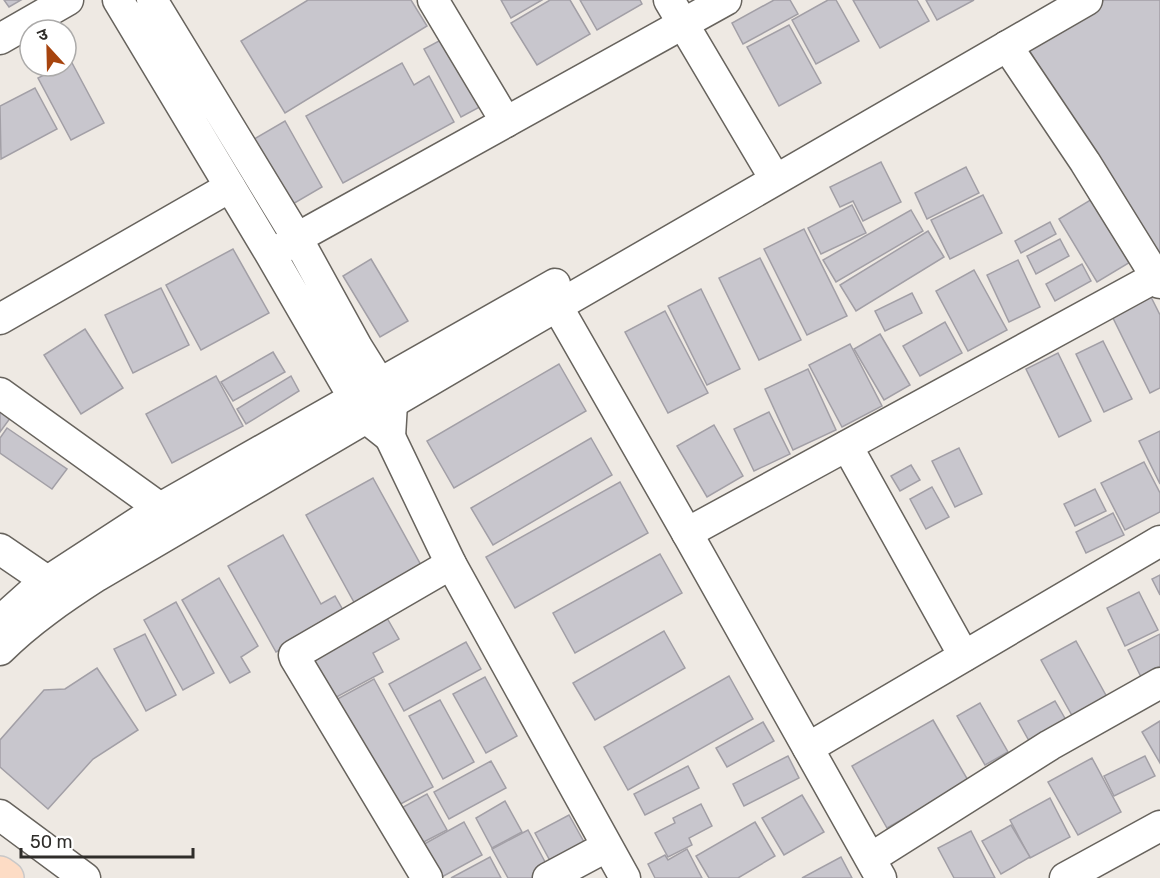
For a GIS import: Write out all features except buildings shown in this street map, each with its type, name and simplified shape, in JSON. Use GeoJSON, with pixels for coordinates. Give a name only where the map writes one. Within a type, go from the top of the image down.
{"type":"FeatureCollection","features":[{"type":"Feature","properties":{"kind":"main road"},"geometry":{"type":"LineString","coordinates":[[0,873],[7,878]]}},
{"type":"Feature","properties":{"kind":"street"},"geometry":{"type":"LineString","coordinates":[[0,39],[68,0]]}},
{"type":"Feature","properties":{"kind":"street"},"geometry":{"type":"LineString","coordinates":[[118,0],[360,407],[390,437],[451,564],[625,878]]}},
{"type":"Feature","properties":{"kind":"street"},"geometry":{"type":"LineString","coordinates":[[152,0],[297,238],[357,347],[386,393],[390,437]]}},
{"type":"Feature","properties":{"kind":"street"},"geometry":{"type":"LineString","coordinates":[[433,0],[506,122]]}},
{"type":"Feature","properties":{"kind":"street"},"geometry":{"type":"LineString","coordinates":[[271,255],[297,238],[506,122],[676,12],[726,0]]}},
{"type":"Feature","properties":{"kind":"street"},"geometry":{"type":"LineString","coordinates":[[0,621],[37,588],[160,508],[557,306],[1047,0]]}},
{"type":"Feature","properties":{"kind":"street"},"geometry":{"type":"LineString","coordinates":[[386,393],[771,171],[1007,46],[1087,0]]}},
{"type":"Feature","properties":{"kind":"street"},"geometry":{"type":"LineString","coordinates":[[676,12],[771,171]]}},
{"type":"Feature","properties":{"kind":"street"},"geometry":{"type":"LineString","coordinates":[[687,532],[1158,280],[1085,162],[1007,46]]}},
{"type":"Feature","properties":{"kind":"street"},"geometry":{"type":"LineString","coordinates":[[0,319],[230,187]]}},
{"type":"Feature","properties":{"kind":"street"},"geometry":{"type":"LineString","coordinates":[[557,306],[876,868],[1050,746],[1160,682]]}},
{"type":"Feature","properties":{"kind":"street"},"geometry":{"type":"LineString","coordinates":[[0,393],[160,508]]}},
{"type":"Feature","properties":{"kind":"street"},"geometry":{"type":"LineString","coordinates":[[0,650],[56,602],[360,407]]}},
{"type":"Feature","properties":{"kind":"street"},"geometry":{"type":"LineString","coordinates":[[847,446],[964,656]]}},
{"type":"Feature","properties":{"kind":"street"},"geometry":{"type":"LineString","coordinates":[[808,748],[1160,541]]}},
{"type":"Feature","properties":{"kind":"street"},"geometry":{"type":"LineString","coordinates":[[0,549],[47,581]]}},
{"type":"Feature","properties":{"kind":"street"},"geometry":{"type":"LineString","coordinates":[[427,878],[294,655],[451,564]]}},
{"type":"Feature","properties":{"kind":"street"},"geometry":{"type":"LineString","coordinates":[[0,815],[85,878]]}},
{"type":"Feature","properties":{"kind":"street"},"geometry":{"type":"LineString","coordinates":[[1065,878],[1160,826]]}},
{"type":"Feature","properties":{"kind":"street"},"geometry":{"type":"LineString","coordinates":[[549,878],[606,847]]}}]}
